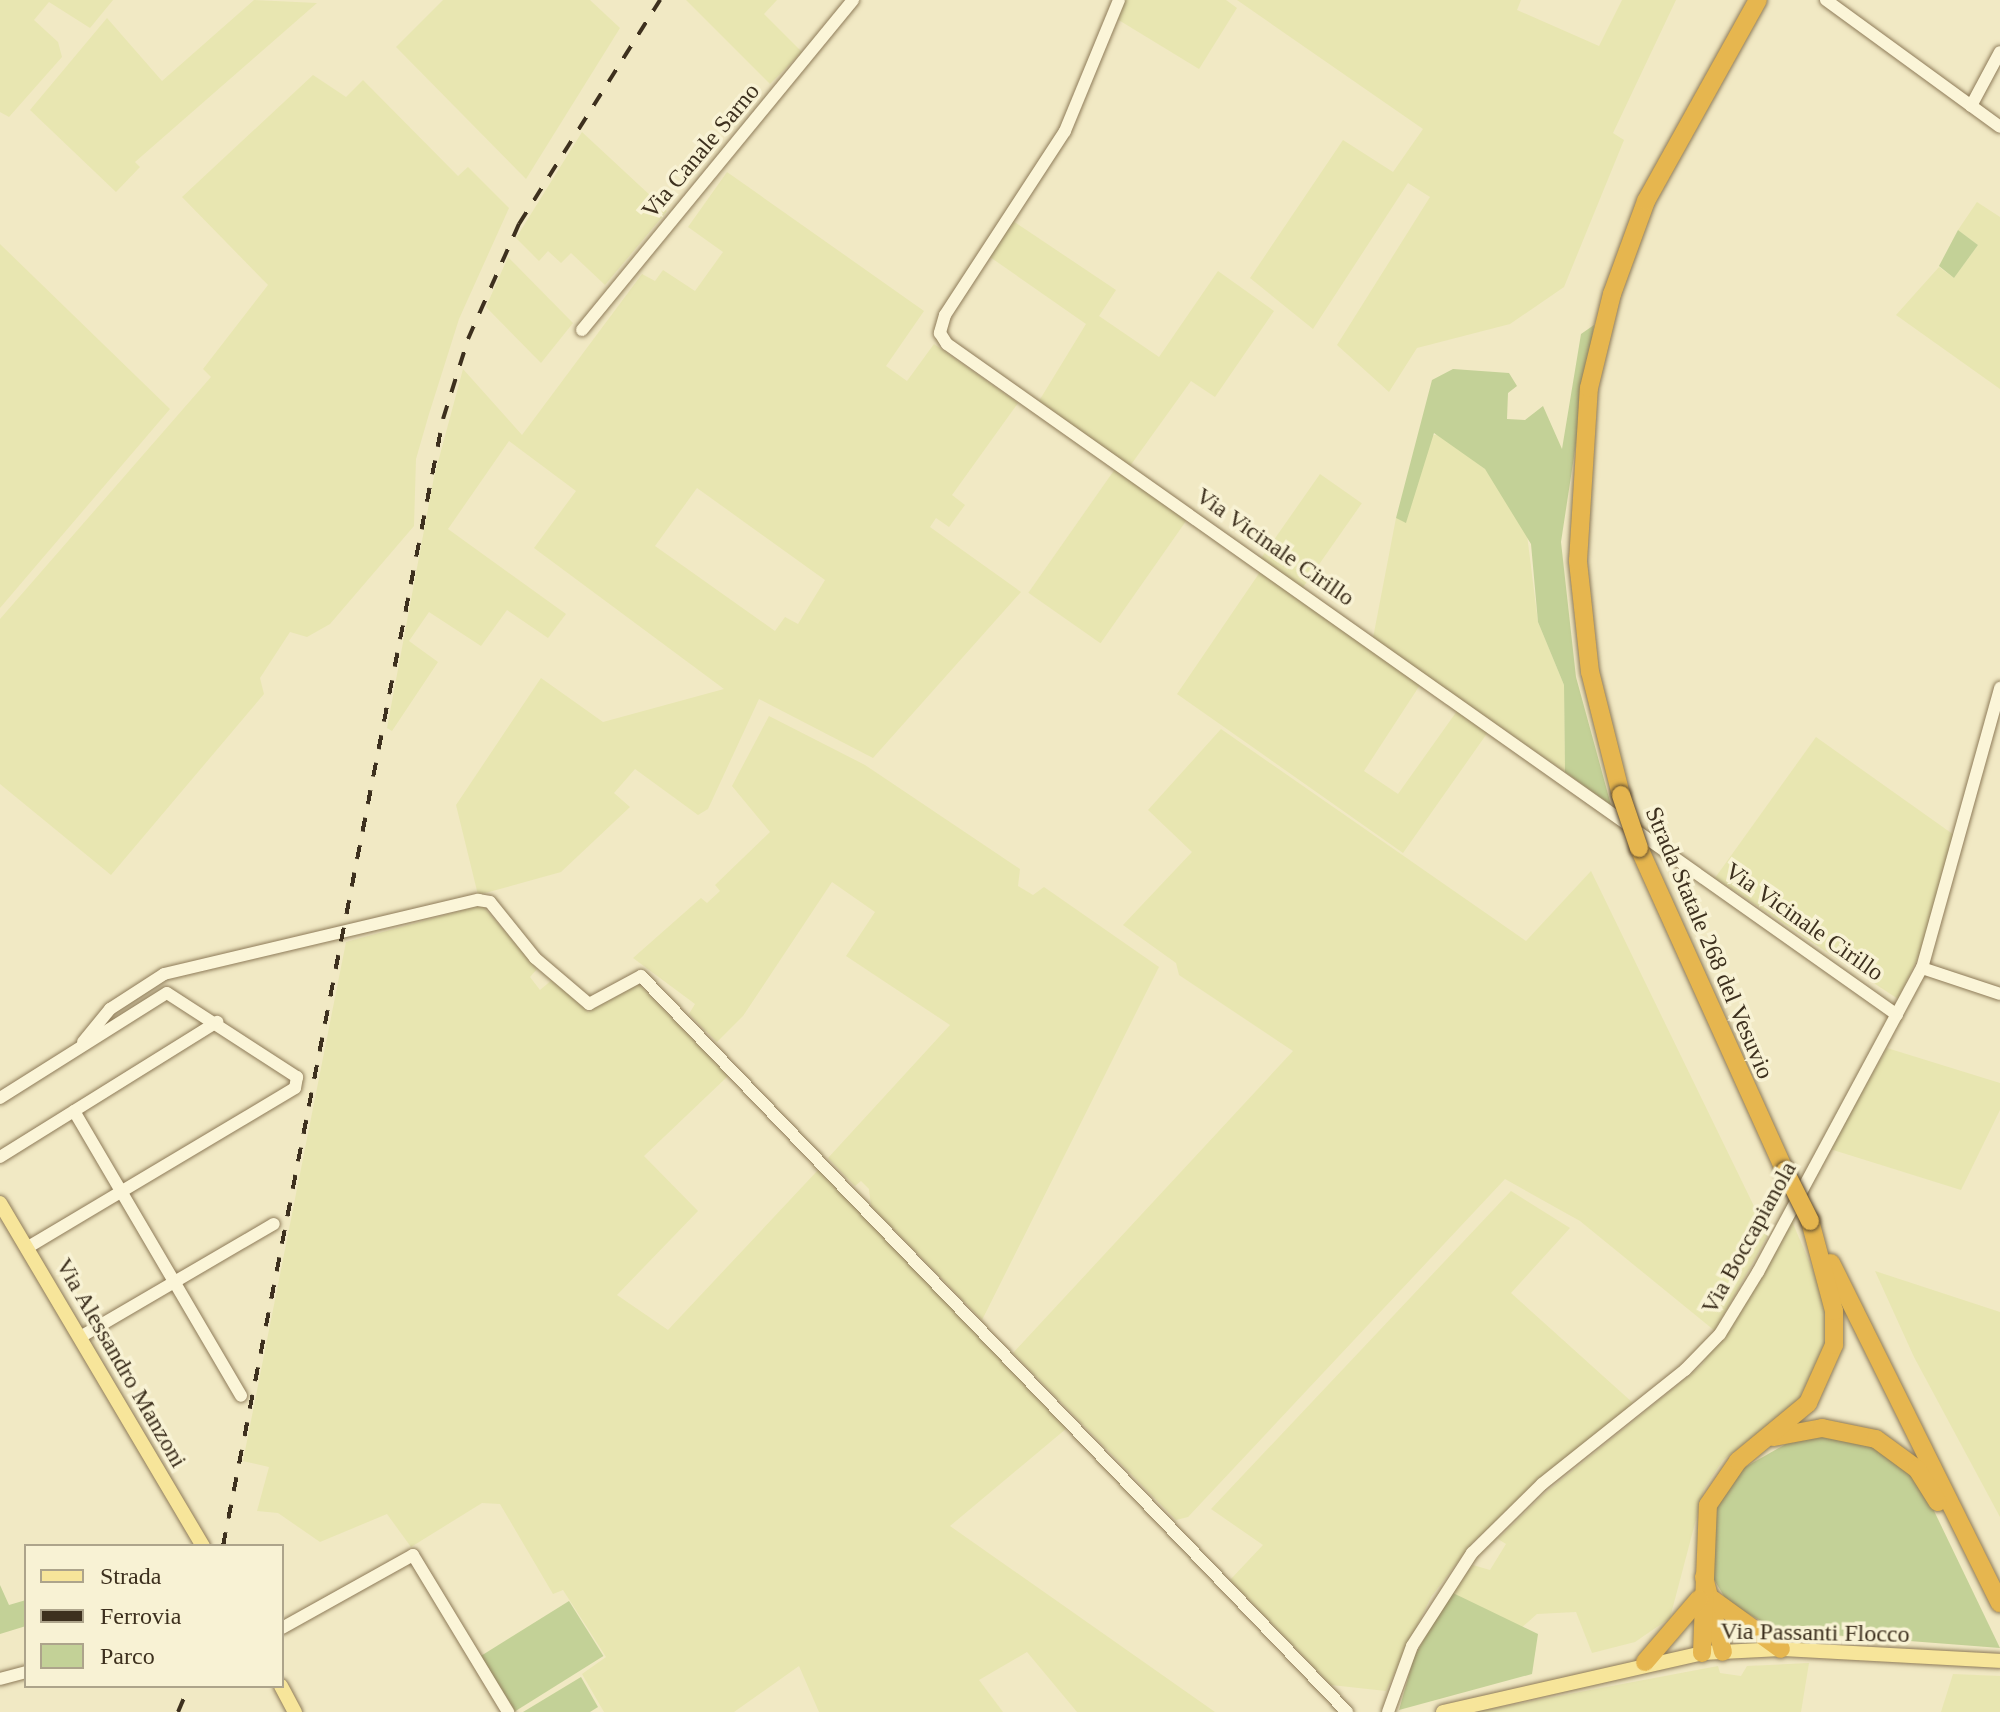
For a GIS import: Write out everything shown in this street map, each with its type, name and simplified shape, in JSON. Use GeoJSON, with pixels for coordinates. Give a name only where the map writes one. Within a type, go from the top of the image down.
{"type":"FeatureCollection","features":[{"type":"Feature","properties":{"kind":"highway","name":"Strada Statale 268 del Vesuvio"},"geometry":{"type":"LineString","coordinates":[[1758,0],[1694,104],[1612,294],[1583,434],[1578,500],[1583,624],[1621,795],[1639,848],[1785,1171],[1998,1599]]}},
{"type":"Feature","properties":{"kind":"highway"},"geometry":{"type":"LineString","coordinates":[[1723,1652],[1706,1599],[1701,1568],[1708,1505],[1738,1461],[1808,1403],[1834,1345],[1834,1311],[1810,1221]]}},
{"type":"Feature","properties":{"kind":"highway"},"geometry":{"type":"LineString","coordinates":[[1768,1439],[1847,1430],[1898,1452],[1917,1469],[1998,1599]]}},
{"type":"Feature","properties":{"kind":"highway"},"geometry":{"type":"LineString","coordinates":[[1706,1599],[1781,1649]]}},
{"type":"Feature","properties":{"kind":"highway"},"geometry":{"type":"LineString","coordinates":[[1702,1653],[1706,1599]]}},
{"type":"Feature","properties":{"kind":"highway"},"geometry":{"type":"LineString","coordinates":[[1645,1662],[1706,1599]]}},
{"type":"Feature","properties":{"kind":"main road","name":"Via Alessandro Manzoni"},"geometry":{"type":"LineString","coordinates":[[0,1203],[5,1221],[28,1247],[202,1544]]}},
{"type":"Feature","properties":{"kind":"main road","name":"Via Passanti Flocco"},"geometry":{"type":"LineString","coordinates":[[1443,1712],[1645,1662],[1702,1653],[1781,1649],[2000,1661]]}},
{"type":"Feature","properties":{"kind":"main road"},"geometry":{"type":"LineString","coordinates":[[282,1688],[295,1712]]}},
{"type":"Feature","properties":{"kind":"street","name":"Via Canale Sarno"},"geometry":{"type":"LineString","coordinates":[[582,330],[853,0]]}},
{"type":"Feature","properties":{"kind":"street","name":"Via Vicinale Cirillo"},"geometry":{"type":"LineString","coordinates":[[1119,0],[1065,131],[945,315],[940,333],[947,344],[1897,1015]]}},
{"type":"Feature","properties":{"kind":"street"},"geometry":{"type":"LineString","coordinates":[[1826,0],[2000,127]]}},
{"type":"Feature","properties":{"kind":"street"},"geometry":{"type":"LineString","coordinates":[[1971,106],[2000,52]]}},
{"type":"Feature","properties":{"kind":"street","name":"Via Boccapianola"},"geometry":{"type":"LineString","coordinates":[[1388,1712],[1412,1646],[1472,1553],[1720,1334],[1922,968],[2000,688]]}},
{"type":"Feature","properties":{"kind":"street"},"geometry":{"type":"LineString","coordinates":[[83,1042],[110,1009],[164,974],[478,900],[490,902],[535,958],[589,1004],[641,976],[1347,1712]]}},
{"type":"Feature","properties":{"kind":"street"},"geometry":{"type":"LineString","coordinates":[[1922,968],[2000,994]]}},
{"type":"Feature","properties":{"kind":"street"},"geometry":{"type":"LineString","coordinates":[[0,1098],[155,994],[178,996],[297,1077],[295,1088],[28,1247]]}},
{"type":"Feature","properties":{"kind":"street"},"geometry":{"type":"LineString","coordinates":[[0,1157],[217,1022]]}},
{"type":"Feature","properties":{"kind":"street"},"geometry":{"type":"LineString","coordinates":[[74,1111],[241,1396]]}},
{"type":"Feature","properties":{"kind":"street"},"geometry":{"type":"LineString","coordinates":[[82,1336],[274,1224]]}},
{"type":"Feature","properties":{"kind":"street"},"geometry":{"type":"LineString","coordinates":[[284,1627],[413,1555],[508,1712]]}},
{"type":"Feature","properties":{"kind":"street"},"geometry":{"type":"LineString","coordinates":[[0,1679],[24,1673]]}},
{"type":"Feature","properties":{"kind":"shaded area"},"geometry":{"type":"Polygon","coordinates":[[[0,0],[113,0],[90,28],[49,2],[34,20],[58,42],[62,57],[9,117],[0,112],[0,0]]]}},
{"type":"Feature","properties":{"kind":"shaded area"},"geometry":{"type":"Polygon","coordinates":[[[254,0],[317,3],[135,162],[140,167],[116,192],[30,110],[107,18],[162,81],[254,0]]]}},
{"type":"Feature","properties":{"kind":"shaded area"},"geometry":{"type":"Polygon","coordinates":[[[443,0],[590,0],[620,28],[526,179],[396,47],[443,0]]]}},
{"type":"Feature","properties":{"kind":"shaded area"},"geometry":{"type":"Polygon","coordinates":[[[686,0],[777,0],[764,14],[802,52],[770,84],[686,0]]]}},
{"type":"Feature","properties":{"kind":"shaded area"},"geometry":{"type":"Polygon","coordinates":[[[1123,0],[1226,0],[1237,8],[1199,69],[1117,19],[1123,0]]]}},
{"type":"Feature","properties":{"kind":"shaded area"},"geometry":{"type":"Polygon","coordinates":[[[1237,0],[1521,0],[1517,10],[1599,46],[1622,0],[1676,0],[1613,133],[1624,140],[1564,287],[1510,324],[1417,348],[1389,392],[1337,345],[1430,197],[1408,183],[1313,329],[1250,278],[1343,140],[1393,172],[1423,129],[1237,0]]]}},
{"type":"Feature","properties":{"kind":"shaded area"},"geometry":{"type":"Polygon","coordinates":[[[313,75],[346,97],[363,80],[458,176],[468,167],[509,208],[459,319],[429,414],[416,459],[414,526],[330,624],[307,637],[290,632],[260,678],[264,694],[111,875],[0,784],[0,619],[211,377],[203,369],[268,285],[182,197],[313,75]]]}},
{"type":"Feature","properties":{"kind":"shaded area"},"geometry":{"type":"Polygon","coordinates":[[[582,132],[667,211],[605,285],[571,253],[561,263],[548,251],[539,261],[516,238],[582,132]]]}},
{"type":"Feature","properties":{"kind":"shaded area"},"geometry":{"type":"Polygon","coordinates":[[[727,172],[924,311],[886,366],[907,381],[934,344],[1018,403],[952,495],[965,505],[949,527],[936,518],[930,527],[1021,592],[873,758],[759,699],[708,809],[698,815],[635,769],[614,793],[630,807],[561,872],[478,895],[456,805],[541,678],[603,722],[724,689],[534,548],[576,491],[509,441],[448,529],[566,614],[548,638],[507,610],[481,646],[429,612],[409,641],[438,662],[392,731],[387,728],[434,477],[463,369],[522,435],[642,274],[655,281],[663,270],[695,291],[723,252],[688,227],[727,172]],[[697,488],[655,546],[775,631],[785,617],[798,624],[825,580],[697,488]]]}},
{"type":"Feature","properties":{"kind":"shaded area"},"geometry":{"type":"Polygon","coordinates":[[[1977,202],[2000,217],[2000,389],[1896,315],[1939,267],[1954,278],[1978,245],[1958,230],[1977,202]]]}},
{"type":"Feature","properties":{"kind":"shaded area"},"geometry":{"type":"Polygon","coordinates":[[[1013,221],[1116,290],[1099,316],[1159,357],[1218,271],[1274,311],[1215,397],[1191,381],[1130,466],[1039,401],[1086,324],[990,257],[1013,221]]]}},
{"type":"Feature","properties":{"kind":"shaded area"},"geometry":{"type":"Polygon","coordinates":[[[0,244],[170,409],[0,608],[0,244]]]}},
{"type":"Feature","properties":{"kind":"shaded area"},"geometry":{"type":"Polygon","coordinates":[[[508,257],[573,323],[541,363],[486,307],[508,257]]]}},
{"type":"Feature","properties":{"kind":"shaded area"},"geometry":{"type":"Polygon","coordinates":[[[1439,434],[1485,469],[1526,527],[1538,622],[1564,685],[1565,772],[1373,638],[1396,518],[1406,522],[1430,436],[1439,434]]]}},
{"type":"Feature","properties":{"kind":"shaded area"},"geometry":{"type":"Polygon","coordinates":[[[1115,469],[1187,519],[1100,643],[1028,593],[1115,469]]]}},
{"type":"Feature","properties":{"kind":"shaded area"},"geometry":{"type":"Polygon","coordinates":[[[1320,474],[1362,503],[1303,588],[1261,558],[1320,474]]]}},
{"type":"Feature","properties":{"kind":"shaded area"},"geometry":{"type":"Polygon","coordinates":[[[1260,572],[1420,685],[1364,771],[1398,794],[1457,711],[1488,732],[1403,853],[1177,694],[1260,572]]]}},
{"type":"Feature","properties":{"kind":"shaded area"},"geometry":{"type":"Polygon","coordinates":[[[769,716],[865,765],[1020,869],[1018,886],[1033,895],[1044,887],[1159,967],[982,1320],[871,1206],[869,1189],[861,1181],[855,1186],[828,1158],[950,1025],[846,956],[875,912],[832,882],[743,1016],[717,1042],[689,1014],[695,1004],[633,958],[701,898],[707,903],[720,891],[715,885],[770,832],[732,786],[769,716]]]}},
{"type":"Feature","properties":{"kind":"shaded area"},"geometry":{"type":"Polygon","coordinates":[[[1221,729],[1526,941],[1591,871],[1768,1235],[1715,1331],[1580,1221],[1505,1179],[1188,1517],[1176,1520],[1013,1353],[1293,1051],[1179,975],[1176,963],[1123,925],[1192,852],[1148,810],[1221,729]]]}},
{"type":"Feature","properties":{"kind":"shaded area"},"geometry":{"type":"Polygon","coordinates":[[[1816,737],[1954,835],[1923,947],[1898,999],[1715,878],[1816,737]]]}},
{"type":"Feature","properties":{"kind":"shaded area"},"geometry":{"type":"Polygon","coordinates":[[[482,905],[537,969],[530,977],[540,990],[553,979],[588,1012],[639,984],[728,1076],[644,1156],[698,1211],[617,1295],[668,1330],[819,1169],[1067,1428],[950,1526],[1215,1712],[1077,1712],[1027,1652],[979,1680],[1003,1712],[819,1712],[799,1666],[734,1712],[604,1712],[582,1674],[606,1657],[563,1590],[553,1594],[500,1504],[482,1503],[411,1547],[387,1514],[320,1542],[278,1513],[257,1511],[269,1467],[243,1461],[346,942],[482,905]]]}},
{"type":"Feature","properties":{"kind":"shaded area"},"geometry":{"type":"Polygon","coordinates":[[[1887,1048],[2000,1083],[2000,1110],[1961,1190],[1830,1149],[1887,1048]]]}},
{"type":"Feature","properties":{"kind":"shaded area"},"geometry":{"type":"Polygon","coordinates":[[[1511,1191],[1570,1228],[1511,1293],[1633,1403],[1473,1542],[1431,1597],[1386,1691],[1331,1685],[1230,1580],[1263,1545],[1211,1509],[1511,1191]]]}},
{"type":"Feature","properties":{"kind":"shaded area"},"geometry":{"type":"Polygon","coordinates":[[[1791,1219],[1824,1296],[1828,1340],[1797,1403],[1723,1460],[1704,1489],[1670,1618],[1635,1642],[1592,1653],[1576,1612],[1537,1614],[1521,1628],[1451,1592],[1473,1565],[1490,1570],[1506,1544],[1498,1539],[1544,1494],[1702,1365],[1791,1219]]]}},
{"type":"Feature","properties":{"kind":"shaded area"},"geometry":{"type":"Polygon","coordinates":[[[1875,1271],[2000,1312],[2000,1517],[1914,1357],[1875,1271]]]}},
{"type":"Feature","properties":{"kind":"shaded area"},"geometry":{"type":"Polygon","coordinates":[[[1809,1663],[1801,1712],[1474,1712],[1718,1666],[1720,1673],[1741,1676],[1747,1666],[1809,1663]]]}},
{"type":"Feature","properties":{"kind":"shaded area"},"geometry":{"type":"Polygon","coordinates":[[[1953,1674],[2000,1676],[2000,1712],[1941,1712],[1953,1674]]]}},
{"type":"Feature","properties":{"kind":"green space"},"geometry":{"type":"Polygon","coordinates":[[[1958,230],[1978,245],[1954,278],[1939,266],[1958,230]]]}},
{"type":"Feature","properties":{"kind":"green space"},"geometry":{"type":"Polygon","coordinates":[[[1594,325],[1561,542],[1576,677],[1611,805],[1565,772],[1564,685],[1538,622],[1531,544],[1485,469],[1434,433],[1406,523],[1396,518],[1432,380],[1453,369],[1509,373],[1517,386],[1508,393],[1507,419],[1525,420],[1543,406],[1562,449],[1581,334],[1594,325]]]}},
{"type":"Feature","properties":{"kind":"green space"},"geometry":{"type":"Polygon","coordinates":[[[1800,1436],[1857,1438],[1896,1458],[1924,1490],[2000,1648],[1780,1631],[1728,1603],[1712,1576],[1717,1506],[1740,1470],[1800,1436]]]}},
{"type":"Feature","properties":{"kind":"green space"},"geometry":{"type":"Polygon","coordinates":[[[0,1585],[9,1605],[24,1601],[24,1627],[0,1634],[0,1585]]]}},
{"type":"Feature","properties":{"kind":"green space"},"geometry":{"type":"Polygon","coordinates":[[[1451,1592],[1538,1634],[1532,1674],[1399,1710],[1414,1657],[1451,1592]]]}},
{"type":"Feature","properties":{"kind":"green space"},"geometry":{"type":"Polygon","coordinates":[[[569,1601],[603,1656],[515,1711],[481,1656],[569,1601]]]}},
{"type":"Feature","properties":{"kind":"green space"},"geometry":{"type":"Polygon","coordinates":[[[581,1677],[598,1707],[590,1712],[523,1712],[581,1677]]]}},
{"type":"Feature","properties":{"kind":"railway"},"geometry":{"type":"LineString","coordinates":[[223,1544],[443,419],[468,339],[519,224],[660,0]]}},
{"type":"Feature","properties":{"kind":"railway"},"geometry":{"type":"LineString","coordinates":[[178,1712],[188,1688]]}}]}
